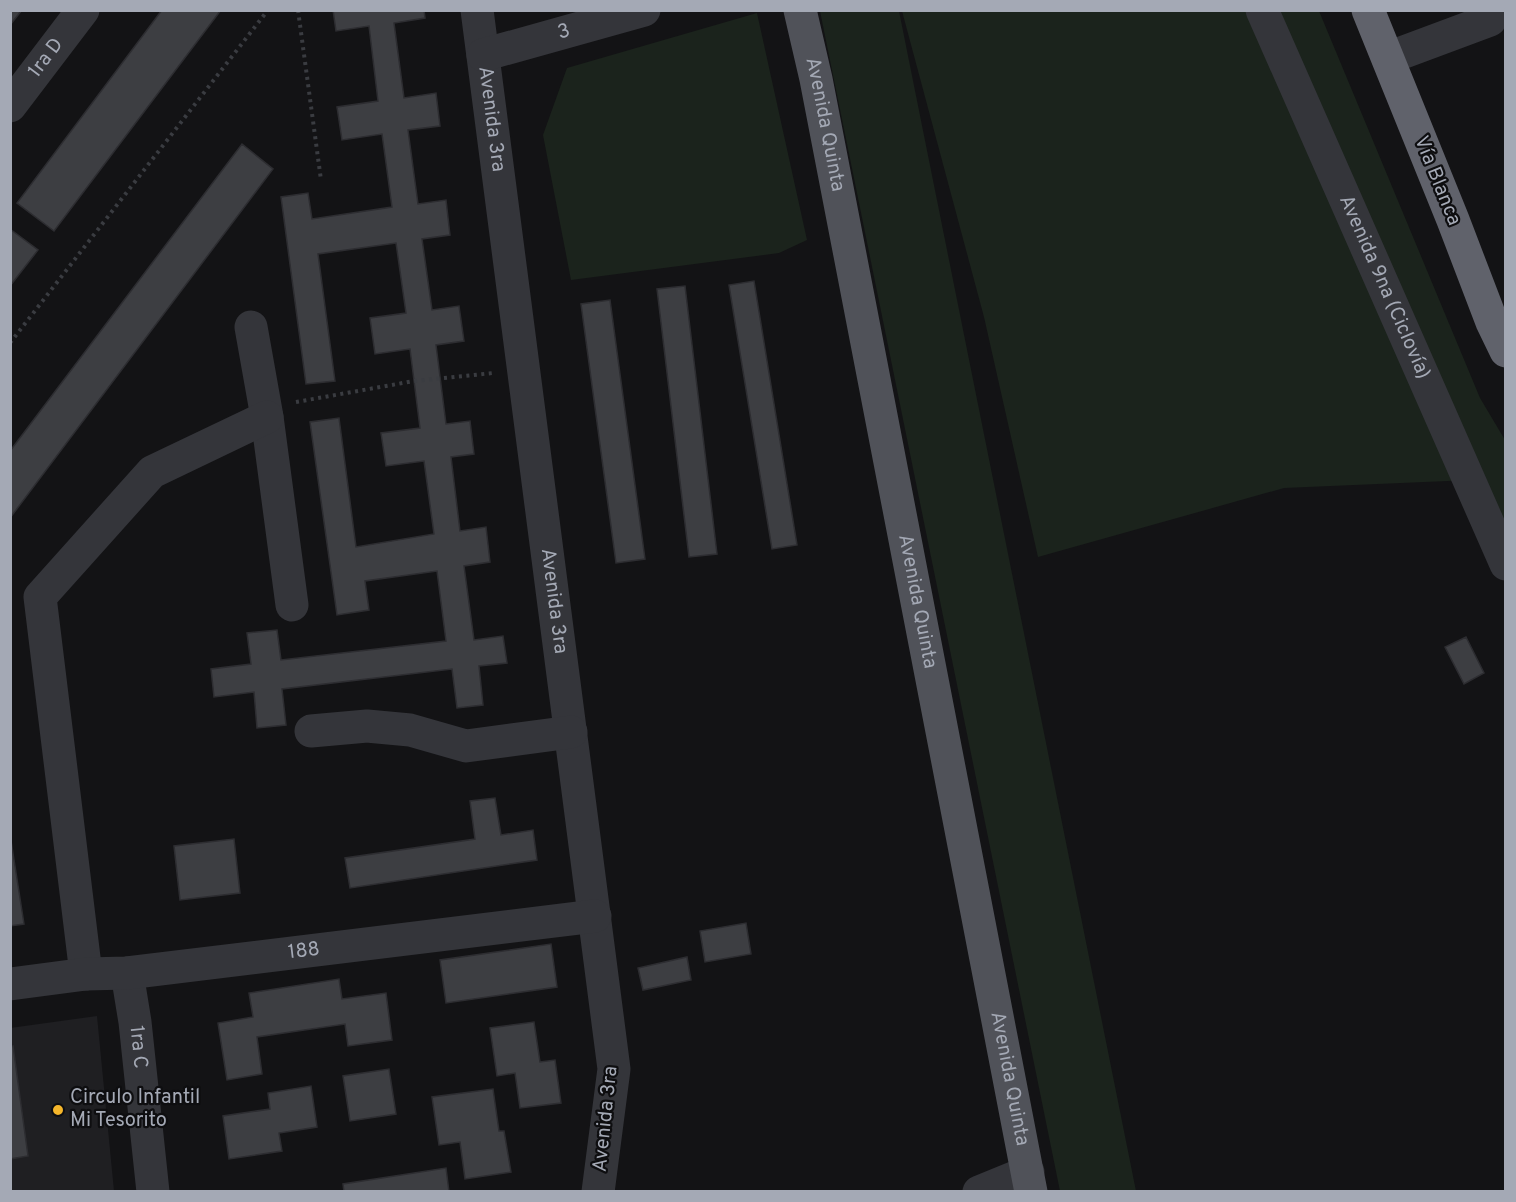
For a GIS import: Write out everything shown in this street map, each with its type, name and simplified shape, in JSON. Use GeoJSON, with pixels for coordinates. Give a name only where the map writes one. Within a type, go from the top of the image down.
{"type":"FeatureCollection","features":[{"type":"Feature","properties":{"kind":"highway","name":"Vía Blanca"},"geometry":{"type":"LineString","coordinates":[[1368,10],[1454,220],[1492,322],[1506,351]]}},
{"type":"Feature","properties":{"kind":"main road","name":"Avenida Quinta"},"geometry":{"type":"LineString","coordinates":[[800,10],[818,91],[1030,1182]]}},
{"type":"Feature","properties":{"kind":"street","name":"1ra D"},"geometry":{"type":"LineString","coordinates":[[10,106],[83,10]]}},
{"type":"Feature","properties":{"kind":"street","name":"Avenida 3ra"},"geometry":{"type":"LineString","coordinates":[[477,10],[614,1069],[598,1191]]}},
{"type":"Feature","properties":{"kind":"street","name":"3"},"geometry":{"type":"LineString","coordinates":[[483,55],[644,10]]}},
{"type":"Feature","properties":{"kind":"street","name":"Avenida 9na (Ciclovía)"},"geometry":{"type":"LineString","coordinates":[[1262,10],[1506,564]]}},
{"type":"Feature","properties":{"kind":"street"},"geometry":{"type":"LineString","coordinates":[[1388,58],[1490,20]]}},
{"type":"Feature","properties":{"kind":"street"},"geometry":{"type":"LineString","coordinates":[[251,327],[267,417],[292,605]]}},
{"type":"Feature","properties":{"kind":"street"},"geometry":{"type":"LineString","coordinates":[[86,974],[40,597],[152,472],[267,417]]}},
{"type":"Feature","properties":{"kind":"street"},"geometry":{"type":"LineString","coordinates":[[311,731],[368,726],[410,730],[466,746],[571,732]]}},
{"type":"Feature","properties":{"kind":"street","name":"188"},"geometry":{"type":"LineString","coordinates":[[10,984],[86,974],[127,974],[595,915]]}},
{"type":"Feature","properties":{"kind":"street","name":"1ra C"},"geometry":{"type":"LineString","coordinates":[[127,974],[153,1191]]}},
{"type":"Feature","properties":{"kind":"street"},"geometry":{"type":"LineString","coordinates":[[979,1191],[1030,1182]]}},
{"type":"Feature","properties":{"kind":"path"},"geometry":{"type":"LineString","coordinates":[[10,343],[267,10]]}},
{"type":"Feature","properties":{"kind":"path"},"geometry":{"type":"LineString","coordinates":[[298,10],[321,180]]}},
{"type":"Feature","properties":{"kind":"path"},"geometry":{"type":"LineString","coordinates":[[267,417],[285,404],[414,381],[524,369]]}},
{"type":"Feature","properties":{"kind":"shaded area"},"geometry":{"type":"Polygon","coordinates":[[[820,11],[899,11],[1136,1191],[1060,1191],[820,11]]]}},
{"type":"Feature","properties":{"kind":"shaded area"},"geometry":{"type":"Polygon","coordinates":[[[902,11],[1319,11],[1480,398],[1505,440],[1505,557],[1471,480],[1284,488],[1038,557],[984,317],[902,11]]]}},
{"type":"Feature","properties":{"kind":"shaded area"},"geometry":{"type":"Polygon","coordinates":[[[757,13],[807,240],[779,253],[571,280],[543,135],[567,68],[757,13]]]}},
{"type":"Feature","properties":{"kind":"shaded area","name":"Circulo Infantil Mi Tesorito"},"geometry":{"type":"Polygon","coordinates":[[[97,1016],[114,1191],[11,1191],[10,1028],[97,1016]]]}},
{"type":"Feature","properties":{"kind":"building"},"geometry":{"type":"Polygon","coordinates":[[[10,10],[22,10],[10,25],[10,10]]]}},
{"type":"Feature","properties":{"kind":"building"},"geometry":{"type":"Polygon","coordinates":[[[162,10],[221,10],[54,231],[17,203],[162,10]]]}},
{"type":"Feature","properties":{"kind":"building"},"geometry":{"type":"Polygon","coordinates":[[[333,10],[424,10],[425,18],[394,23],[404,98],[436,93],[440,126],[408,130],[418,204],[446,200],[450,235],[422,239],[432,310],[459,306],[464,341],[436,345],[446,424],[470,421],[474,454],[451,457],[460,531],[486,527],[490,562],[464,566],[474,640],[503,636],[507,663],[479,666],[483,705],[457,708],[452,669],[282,689],[286,725],[257,728],[254,692],[214,697],[211,669],[251,664],[247,633],[277,630],[281,660],[446,641],[437,571],[365,581],[369,610],[337,615],[310,422],[339,418],[356,547],[434,534],[424,461],[386,466],[381,433],[420,428],[410,349],[375,354],[370,318],[406,313],[396,243],[318,254],[335,381],[306,384],[281,197],[308,193],[312,219],[392,207],[382,134],[342,140],[337,107],[378,101],[369,26],[336,31],[333,10]]]}},
{"type":"Feature","properties":{"kind":"building"},"geometry":{"type":"Polygon","coordinates":[[[242,144],[273,169],[10,518],[10,451],[242,144]]]}},
{"type":"Feature","properties":{"kind":"building"},"geometry":{"type":"Polygon","coordinates":[[[10,229],[38,250],[10,286],[10,229]]]}},
{"type":"Feature","properties":{"kind":"building"},"geometry":{"type":"Polygon","coordinates":[[[754,281],[797,545],[772,549],[729,285],[754,281]]]}},
{"type":"Feature","properties":{"kind":"building"},"geometry":{"type":"Polygon","coordinates":[[[685,286],[717,554],[689,557],[657,289],[685,286]]]}},
{"type":"Feature","properties":{"kind":"building"},"geometry":{"type":"Polygon","coordinates":[[[610,300],[645,559],[616,563],[581,304],[610,300]]]}},
{"type":"Feature","properties":{"kind":"building"},"geometry":{"type":"Polygon","coordinates":[[[1466,637],[1484,673],[1464,684],[1445,647],[1466,637]]]}},
{"type":"Feature","properties":{"kind":"building"},"geometry":{"type":"Polygon","coordinates":[[[495,798],[501,835],[533,830],[537,860],[350,888],[345,858],[475,839],[470,801],[495,798]]]}},
{"type":"Feature","properties":{"kind":"building"},"geometry":{"type":"Polygon","coordinates":[[[10,834],[24,924],[10,926],[10,834]]]}},
{"type":"Feature","properties":{"kind":"building"},"geometry":{"type":"Polygon","coordinates":[[[234,839],[240,893],[180,900],[174,846],[234,839]]]}},
{"type":"Feature","properties":{"kind":"building"},"geometry":{"type":"Polygon","coordinates":[[[746,923],[751,954],[705,962],[700,931],[746,923]]]}},
{"type":"Feature","properties":{"kind":"building"},"geometry":{"type":"Polygon","coordinates":[[[551,944],[557,987],[446,1003],[440,960],[551,944]]]}},
{"type":"Feature","properties":{"kind":"building"},"geometry":{"type":"Polygon","coordinates":[[[687,957],[691,980],[643,990],[638,968],[687,957]]]}},
{"type":"Feature","properties":{"kind":"building"},"geometry":{"type":"Polygon","coordinates":[[[339,979],[342,999],[386,993],[392,1040],[348,1046],[345,1024],[257,1037],[262,1074],[227,1080],[218,1023],[253,1017],[249,993],[339,979]]]}},
{"type":"Feature","properties":{"kind":"building"},"geometry":{"type":"Polygon","coordinates":[[[534,1022],[540,1062],[555,1060],[561,1103],[520,1108],[515,1073],[497,1076],[490,1028],[534,1022]]]}},
{"type":"Feature","properties":{"kind":"building","name":"Circulo Infantil Mi Tesorito"},"geometry":{"type":"Polygon","coordinates":[[[13,1046],[28,1156],[10,1159],[10,1047],[13,1046]]]}},
{"type":"Feature","properties":{"kind":"building"},"geometry":{"type":"Polygon","coordinates":[[[389,1069],[396,1114],[350,1121],[343,1076],[389,1069]]]}},
{"type":"Feature","properties":{"kind":"building"},"geometry":{"type":"Polygon","coordinates":[[[311,1086],[317,1127],[279,1133],[282,1151],[229,1159],[223,1116],[270,1109],[268,1093],[311,1086]]]}},
{"type":"Feature","properties":{"kind":"building"},"geometry":{"type":"Polygon","coordinates":[[[493,1089],[499,1131],[504,1131],[511,1172],[465,1179],[460,1142],[439,1145],[432,1097],[493,1089]]]}},
{"type":"Feature","properties":{"kind":"building"},"geometry":{"type":"Polygon","coordinates":[[[446,1168],[449,1192],[344,1192],[343,1184],[446,1168]]]}},
{"type":"Feature","properties":{"kind":"place","name":"Circulo Infantil Mi Tesorito"},"geometry":{"type":"Point","coordinates":[58,1110]}}]}
